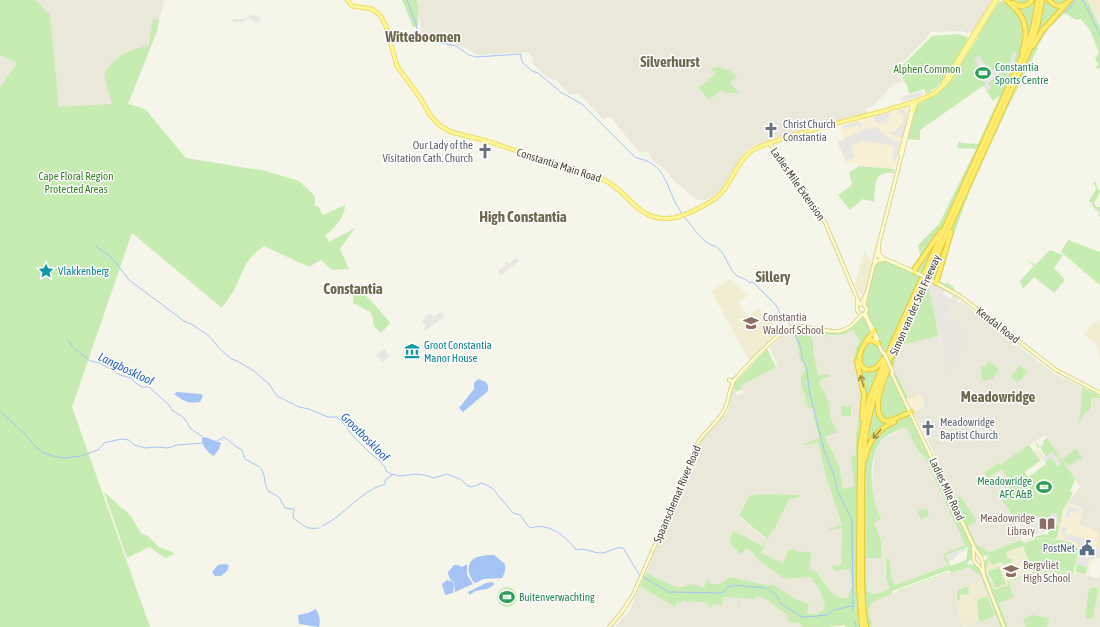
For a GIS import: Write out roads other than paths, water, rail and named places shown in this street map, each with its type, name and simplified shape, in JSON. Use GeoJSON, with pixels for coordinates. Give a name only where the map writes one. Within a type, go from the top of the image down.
{"type":"FeatureCollection","features":[{"type":"Feature","properties":{"kind":"highway"},"geometry":{"type":"LineString","coordinates":[[1006,0],[1019,11],[1026,29],[1024,45],[1013,78]]}},
{"type":"Feature","properties":{"kind":"highway"},"geometry":{"type":"LineString","coordinates":[[1009,0],[1020,6],[1027,5],[1032,0]]}},
{"type":"Feature","properties":{"kind":"highway","name":"Simon van der Stel Freeway"},"geometry":{"type":"LineString","coordinates":[[866,627],[862,587],[863,499],[864,446],[869,413],[879,383],[1013,78],[1031,34],[1038,0]]}},
{"type":"Feature","properties":{"kind":"highway","name":"Simon van der Stel Freeway"},"geometry":{"type":"LineString","coordinates":[[862,627],[859,587],[860,447],[864,419],[872,393],[908,308],[965,189],[1035,35],[1042,0]]}},
{"type":"Feature","properties":{"kind":"highway"},"geometry":{"type":"LineString","coordinates":[[1049,0],[1054,5],[1058,6],[1063,5],[1069,0]]}},
{"type":"Feature","properties":{"kind":"highway"},"geometry":{"type":"LineString","coordinates":[[1018,74],[1038,37],[1069,0]]}},
{"type":"Feature","properties":{"kind":"highway"},"geometry":{"type":"LineString","coordinates":[[909,270],[916,272],[965,189]]}},
{"type":"Feature","properties":{"kind":"highway"},"geometry":{"type":"LineString","coordinates":[[936,283],[949,236],[965,189]]}},
{"type":"Feature","properties":{"kind":"highway"},"geometry":{"type":"LineString","coordinates":[[873,331],[860,351],[860,362],[863,368],[870,370],[876,368],[881,362],[908,308]]}},
{"type":"Feature","properties":{"kind":"highway"},"geometry":{"type":"LineString","coordinates":[[860,447],[864,398],[857,360],[860,347],[873,331]]}},
{"type":"Feature","properties":{"kind":"highway"},"geometry":{"type":"LineString","coordinates":[[902,332],[880,395],[878,410],[883,420],[887,421],[911,413]]}},
{"type":"Feature","properties":{"kind":"highway"},"geometry":{"type":"LineString","coordinates":[[865,343],[872,340],[878,344]]}},
{"type":"Feature","properties":{"kind":"highway"},"geometry":{"type":"LineString","coordinates":[[863,499],[865,459],[872,441],[885,427],[911,413]]}},
{"type":"Feature","properties":{"kind":"main road","name":"Constantia Main Road"},"geometry":{"type":"LineString","coordinates":[[347,0],[355,7],[372,9],[380,15],[386,26],[398,68],[430,114],[440,125],[451,132],[487,141],[602,178],[616,187],[636,207],[644,212],[664,218],[681,216],[718,196],[724,190],[746,156],[753,149],[769,143],[896,107],[923,98],[938,91],[950,78],[996,0]]}},
{"type":"Feature","properties":{"kind":"main road","name":"Constantia Main Road"},"geometry":{"type":"LineString","coordinates":[[896,107],[905,105],[933,93],[945,82],[996,0]]}},
{"type":"Feature","properties":{"kind":"main road"},"geometry":{"type":"LineString","coordinates":[[912,111],[916,103],[923,98]]}},
{"type":"Feature","properties":{"kind":"main road"},"geometry":{"type":"LineString","coordinates":[[852,326],[866,309],[864,305],[914,106],[911,102]]}},
{"type":"Feature","properties":{"kind":"main road"},"geometry":{"type":"LineString","coordinates":[[905,105],[910,106],[912,111]]}},
{"type":"Feature","properties":{"kind":"main road","name":"Ladies Mile Extension"},"geometry":{"type":"LineString","coordinates":[[769,143],[825,222],[860,304]]}},
{"type":"Feature","properties":{"kind":"main road"},"geometry":{"type":"LineString","coordinates":[[612,191],[616,187]]}},
{"type":"Feature","properties":{"kind":"main road"},"geometry":{"type":"LineString","coordinates":[[879,246],[879,254],[884,259]]}},
{"type":"Feature","properties":{"kind":"main road"},"geometry":{"type":"LineString","coordinates":[[876,256],[909,270]]}},
{"type":"Feature","properties":{"kind":"main road"},"geometry":{"type":"LineString","coordinates":[[872,272],[876,256]]}},
{"type":"Feature","properties":{"kind":"main road"},"geometry":{"type":"LineString","coordinates":[[875,264],[878,260],[884,259]]}},
{"type":"Feature","properties":{"kind":"main road","name":"Kendal Road"},"geometry":{"type":"LineString","coordinates":[[916,272],[960,296],[1052,367],[1100,393]]}},
{"type":"Feature","properties":{"kind":"main road"},"geometry":{"type":"LineString","coordinates":[[862,314],[857,311],[857,307],[865,298],[868,290]]}},
{"type":"Feature","properties":{"kind":"main road","name":"Ladies Mile Extension"},"geometry":{"type":"LineString","coordinates":[[855,291],[857,307]]}},
{"type":"Feature","properties":{"kind":"main road"},"geometry":{"type":"LineString","coordinates":[[857,296],[861,299],[865,298]]}},
{"type":"Feature","properties":{"kind":"main road"},"geometry":{"type":"LineString","coordinates":[[860,304],[864,305]]}},
{"type":"Feature","properties":{"kind":"main road","name":"Spaanschemat River Road"},"geometry":{"type":"LineString","coordinates":[[608,627],[626,606],[641,577],[674,503],[694,450],[700,438],[722,414],[727,404],[732,384],[740,374],[787,328],[801,326],[838,332],[846,330],[852,326],[862,314]]}},
{"type":"Feature","properties":{"kind":"main road","name":"Ladies Mile Road"},"geometry":{"type":"LineString","coordinates":[[862,314],[866,316],[904,400],[972,544],[982,559],[983,564]]}},
{"type":"Feature","properties":{"kind":"main road","name":"Ladies Mile Road"},"geometry":{"type":"LineString","coordinates":[[862,314],[873,331],[883,353]]}},
{"type":"Feature","properties":{"kind":"main road"},"geometry":{"type":"LineString","coordinates":[[856,322],[860,318],[864,318],[868,323]]}},
{"type":"Feature","properties":{"kind":"main road"},"geometry":{"type":"LineString","coordinates":[[729,380],[732,381],[732,384]]}},
{"type":"Feature","properties":{"kind":"main road","name":"Ladies Mile Road"},"geometry":{"type":"LineString","coordinates":[[972,544],[973,556]]}},
{"type":"Feature","properties":{"kind":"main road"},"geometry":{"type":"LineString","coordinates":[[978,554],[975,553],[973,556],[974,562],[984,576],[1004,627]]}},
{"type":"Feature","properties":{"kind":"main road"},"geometry":{"type":"LineString","coordinates":[[978,566],[983,564],[984,576]]}},
{"type":"Feature","properties":{"kind":"water"},"geometry":{"type":"Polygon","coordinates":[[[478,379],[486,382],[488,391],[463,412],[459,408],[474,389],[474,383],[478,379]]]}},
{"type":"Feature","properties":{"kind":"water"},"geometry":{"type":"Polygon","coordinates":[[[177,392],[201,394],[203,396],[200,402],[189,402],[174,394],[177,392]]]}},
{"type":"Feature","properties":{"kind":"water"},"geometry":{"type":"Polygon","coordinates":[[[205,437],[221,443],[214,456],[207,451],[204,446],[202,438],[205,437]]]}},
{"type":"Feature","properties":{"kind":"water"},"geometry":{"type":"Polygon","coordinates":[[[494,555],[505,564],[504,574],[502,578],[484,579],[475,583],[469,574],[470,563],[475,558],[494,555]]]}},
{"type":"Feature","properties":{"kind":"water"},"geometry":{"type":"Polygon","coordinates":[[[467,564],[467,575],[473,584],[455,592],[454,582],[450,579],[448,572],[454,565],[462,567],[467,564]]]}},
{"type":"Feature","properties":{"kind":"water"},"geometry":{"type":"Polygon","coordinates":[[[218,565],[229,565],[227,571],[221,576],[215,576],[212,572],[218,565]]]}},
{"type":"Feature","properties":{"kind":"water"},"geometry":{"type":"Polygon","coordinates":[[[447,580],[453,582],[454,584],[453,593],[445,595],[442,584],[447,580]]]}},
{"type":"Feature","properties":{"kind":"water"},"geometry":{"type":"Polygon","coordinates":[[[491,582],[494,583],[494,585],[487,589],[475,591],[469,595],[468,592],[491,582]]]}},
{"type":"Feature","properties":{"kind":"water"},"geometry":{"type":"Polygon","coordinates":[[[316,609],[320,622],[319,627],[299,624],[298,615],[308,613],[316,609]]]}},
{"type":"Feature","properties":{"kind":"waterway"},"geometry":{"type":"LineString","coordinates":[[407,0],[416,24],[418,36],[422,39],[456,46],[469,55],[476,57],[521,54],[523,63],[532,71],[538,73],[562,93],[582,104],[636,158],[651,163],[657,168],[665,179],[682,214]]}},
{"type":"Feature","properties":{"kind":"waterway"},"geometry":{"type":"LineString","coordinates":[[1064,13],[1071,7],[1075,0]]}},
{"type":"Feature","properties":{"kind":"waterway"},"geometry":{"type":"LineString","coordinates":[[1082,0],[1100,35]]}},
{"type":"Feature","properties":{"kind":"waterway"},"geometry":{"type":"LineString","coordinates":[[685,218],[702,238],[709,244],[719,249],[734,273],[750,283],[752,282],[755,284],[776,305],[780,313],[791,325]]}},
{"type":"Feature","properties":{"kind":"waterway","name":"Grootboskloof"},"geometry":{"type":"LineString","coordinates":[[96,247],[109,255],[129,280],[184,321],[193,325],[209,336],[230,358],[254,371],[269,384],[277,396],[299,407],[309,409],[328,417],[337,417],[353,436],[379,460],[385,467],[386,471],[391,474],[401,476],[415,474],[434,478],[447,474],[460,479],[468,486],[472,487],[482,483],[492,488],[513,513],[520,515],[528,526],[531,528],[544,527],[550,529],[562,535],[576,550],[582,549],[601,553],[617,548],[623,548],[640,576]]}},
{"type":"Feature","properties":{"kind":"waterway"},"geometry":{"type":"LineString","coordinates":[[793,330],[801,348],[802,357],[807,370],[809,390],[824,450],[834,475],[838,492],[852,520],[853,610]]}},
{"type":"Feature","properties":{"kind":"waterway","name":"Langboskloof"},"geometry":{"type":"LineString","coordinates":[[67,339],[72,346],[90,361],[100,363],[120,375],[131,378],[142,387],[149,387],[169,405],[172,410],[184,418],[191,429],[203,437]]}},
{"type":"Feature","properties":{"kind":"waterway"},"geometry":{"type":"LineString","coordinates":[[0,411],[44,453],[64,458],[81,456],[98,450],[104,443],[121,439],[129,440],[134,445],[146,448],[168,448],[177,445],[203,443]]}},
{"type":"Feature","properties":{"kind":"waterway"},"geometry":{"type":"LineString","coordinates":[[217,441],[224,437],[242,450],[245,459],[262,470],[268,491],[279,497],[285,508],[294,509],[293,518],[308,528],[319,528]]}},
{"type":"Feature","properties":{"kind":"waterway"},"geometry":{"type":"LineString","coordinates":[[322,526],[338,516],[367,492],[385,484],[385,480],[392,475]]}},
{"type":"Feature","properties":{"kind":"waterway","name":"Grootboskloof"},"geometry":{"type":"LineString","coordinates":[[643,577],[669,592],[722,593],[728,587],[734,585],[766,588],[777,595],[780,603],[800,616],[806,617],[827,615],[834,610],[850,606],[853,607]]}},
{"type":"Feature","properties":{"kind":"waterway"},"geometry":{"type":"LineString","coordinates":[[855,622],[856,627]]}},
{"type":"Feature","properties":{"kind":"place","name":"Constantia Sports Centre"},"geometry":{"type":"Point","coordinates":[983,73]}},
{"type":"Feature","properties":{"kind":"place","name":"Christ Church Constantia"},"geometry":{"type":"Point","coordinates":[771,130]}},
{"type":"Feature","properties":{"kind":"place","name":"Our Lady of the Visitation Cath. Church"},"geometry":{"type":"Point","coordinates":[485,151]}},
{"type":"Feature","properties":{"kind":"place","name":"Vlakkenberg"},"geometry":{"type":"Point","coordinates":[46,271]}},
{"type":"Feature","properties":{"kind":"place","name":"Constantia Waldorf School"},"geometry":{"type":"Point","coordinates":[751,323]}},
{"type":"Feature","properties":{"kind":"place","name":"Groot Constantia Manor House"},"geometry":{"type":"Point","coordinates":[412,351]}},
{"type":"Feature","properties":{"kind":"place","name":"Meadowridge Baptist Church"},"geometry":{"type":"Point","coordinates":[928,428]}},
{"type":"Feature","properties":{"kind":"place","name":"Meadowridge AFC A&B"},"geometry":{"type":"Point","coordinates":[1044,487]}},
{"type":"Feature","properties":{"kind":"place","name":"Meadowridge Library"},"geometry":{"type":"Point","coordinates":[1047,524]}},
{"type":"Feature","properties":{"kind":"place","name":"PostNet"},"geometry":{"type":"Point","coordinates":[1087,548]}},
{"type":"Feature","properties":{"kind":"place","name":"Bergvliet High School"},"geometry":{"type":"Point","coordinates":[1011,571]}},
{"type":"Feature","properties":{"kind":"place","name":"Buitenverwachting"},"geometry":{"type":"Point","coordinates":[507,597]}},
{"type":"Feature","properties":{"kind":"district","name":"Witteboomen"},"geometry":{"type":"Point","coordinates":[423,37]}},
{"type":"Feature","properties":{"kind":"district","name":"Silverhurst"},"geometry":{"type":"Point","coordinates":[670,62]}},
{"type":"Feature","properties":{"kind":"district","name":"High Constantia"},"geometry":{"type":"Point","coordinates":[523,217]}},
{"type":"Feature","properties":{"kind":"district","name":"Sillery"},"geometry":{"type":"Point","coordinates":[773,277]}},
{"type":"Feature","properties":{"kind":"district","name":"Constantia"},"geometry":{"type":"Point","coordinates":[353,289]}},
{"type":"Feature","properties":{"kind":"district","name":"Meadowridge"},"geometry":{"type":"Point","coordinates":[998,397]}},
{"type":"Feature","properties":{"kind":"park label","name":"Alphen Common"},"geometry":{"type":"Point","coordinates":[927,69]}},
{"type":"Feature","properties":{"kind":"park label","name":"Cape Floral Region Protected Areas"},"geometry":{"type":"Point","coordinates":[76,182]}}]}
